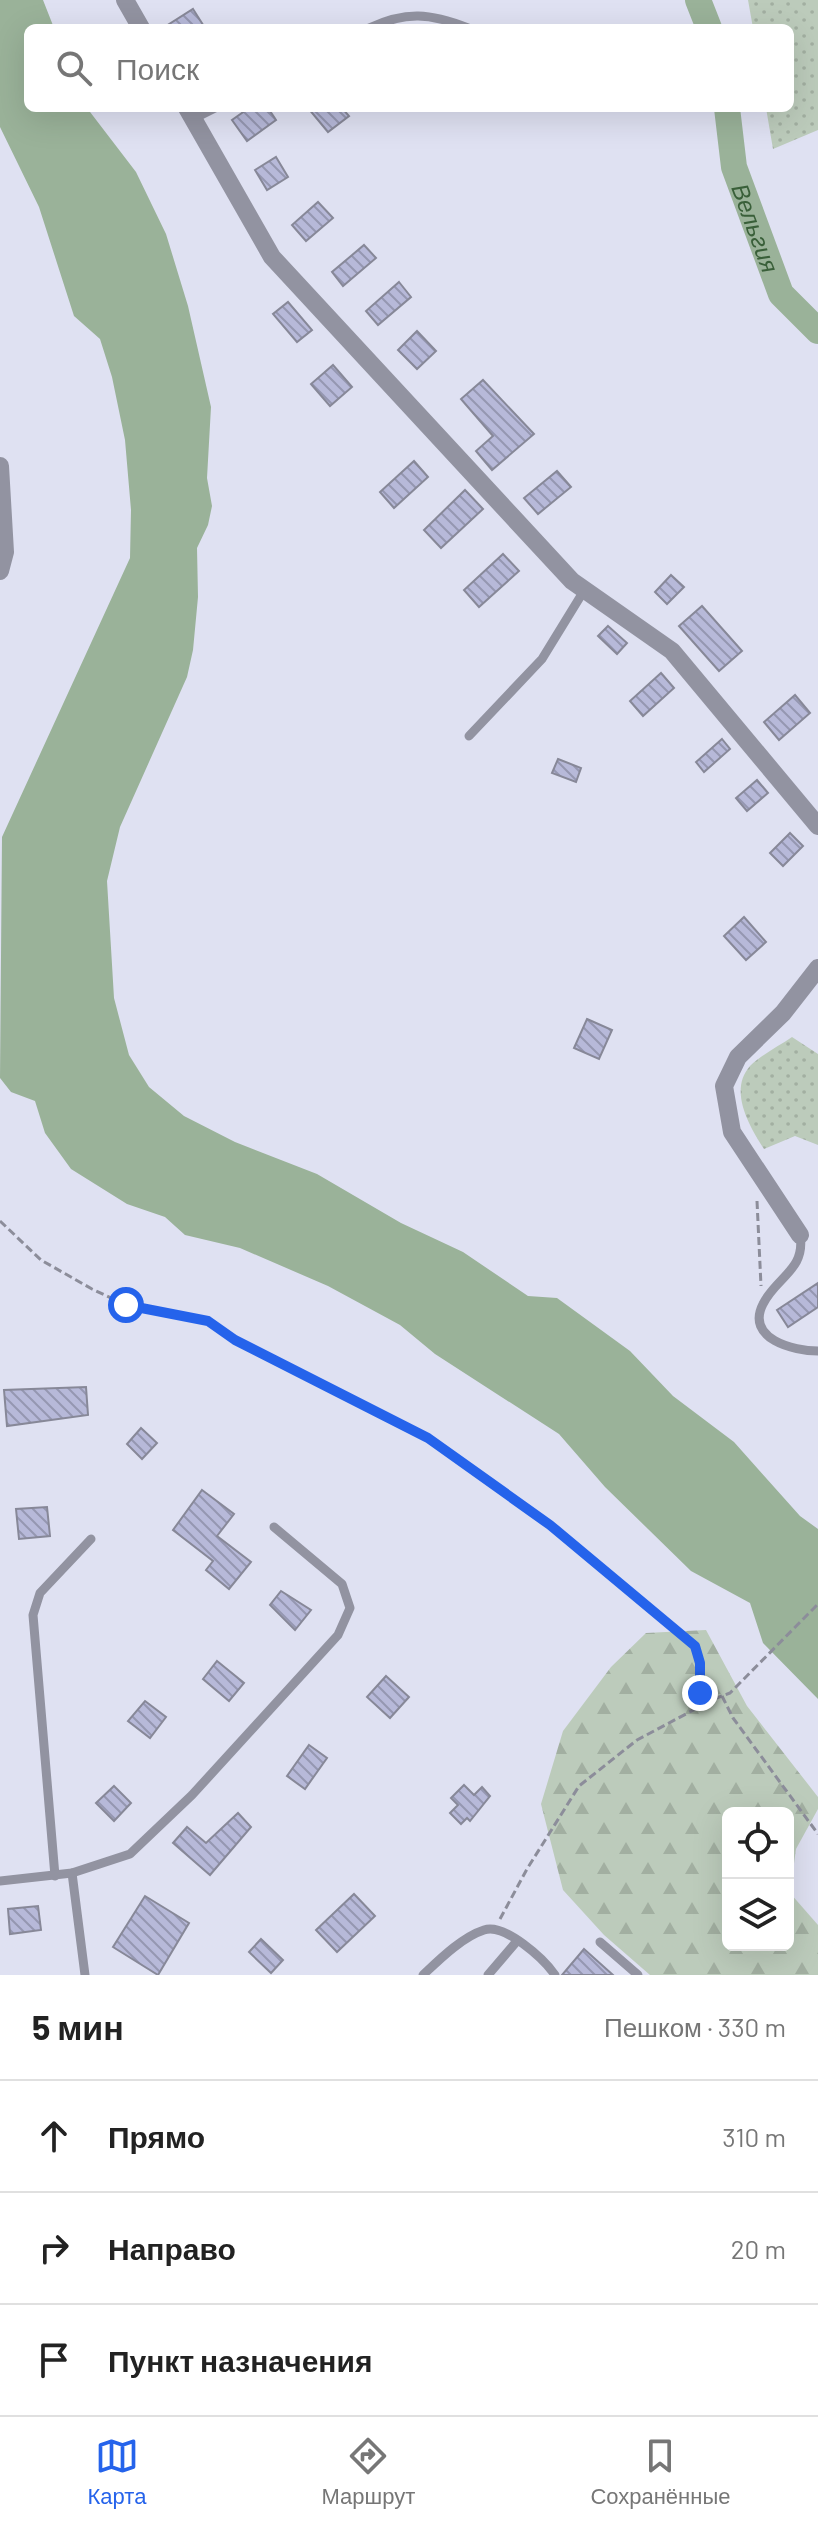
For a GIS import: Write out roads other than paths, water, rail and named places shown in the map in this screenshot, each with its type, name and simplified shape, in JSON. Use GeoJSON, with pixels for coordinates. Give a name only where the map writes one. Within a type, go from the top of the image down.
{"type":"FeatureCollection","features":[{"type":"Feature","properties":{"kind":"street"},"geometry":{"type":"LineString","coordinates":[[125,0],[139,24]]}},
{"type":"Feature","properties":{"kind":"street"},"geometry":{"type":"LineString","coordinates":[[190,114],[272,257],[572,581],[672,651],[818,826]]}},
{"type":"Feature","properties":{"kind":"street"},"geometry":{"type":"LineString","coordinates":[[0,466],[5,552],[0,571]]}},
{"type":"Feature","properties":{"kind":"street"},"geometry":{"type":"LineString","coordinates":[[800,1235],[759,1178],[732,1132],[724,1086],[738,1057],[783,1013],[818,968]]}},
{"type":"Feature","properties":{"kind":"lane"},"geometry":{"type":"LineString","coordinates":[[378,24],[393,17],[437,16],[458,24]]}},
{"type":"Feature","properties":{"kind":"lane"},"geometry":{"type":"LineString","coordinates":[[469,736],[542,659],[585,589]]}},
{"type":"Feature","properties":{"kind":"lane"},"geometry":{"type":"LineString","coordinates":[[800,1235],[803,1250],[794,1269],[760,1307],[764,1331],[780,1346],[818,1351]]}},
{"type":"Feature","properties":{"kind":"lane"},"geometry":{"type":"LineString","coordinates":[[0,1881],[72,1873],[130,1854],[202,1784],[338,1635],[350,1608],[342,1584],[274,1527]]}},
{"type":"Feature","properties":{"kind":"lane"},"geometry":{"type":"LineString","coordinates":[[55,1876],[33,1615],[40,1593],[91,1539]]}},
{"type":"Feature","properties":{"kind":"lane"},"geometry":{"type":"LineString","coordinates":[[72,1873],[85,1975]]}},
{"type":"Feature","properties":{"kind":"lane"},"geometry":{"type":"LineString","coordinates":[[423,1975],[484,1930],[499,1930],[539,1954],[555,1975]]}},
{"type":"Feature","properties":{"kind":"lane"},"geometry":{"type":"LineString","coordinates":[[488,1975],[517,1941]]}},
{"type":"Feature","properties":{"kind":"lane"},"geometry":{"type":"LineString","coordinates":[[600,1942],[638,1975]]}},
{"type":"Feature","properties":{"kind":"waterway","name":"Вельгия"},"geometry":{"type":"LineString","coordinates":[[698,0],[707,24]]}},
{"type":"Feature","properties":{"kind":"waterway","name":"Вельгия"},"geometry":{"type":"LineString","coordinates":[[727,112],[734,167],[781,294],[818,331]]}}]}
